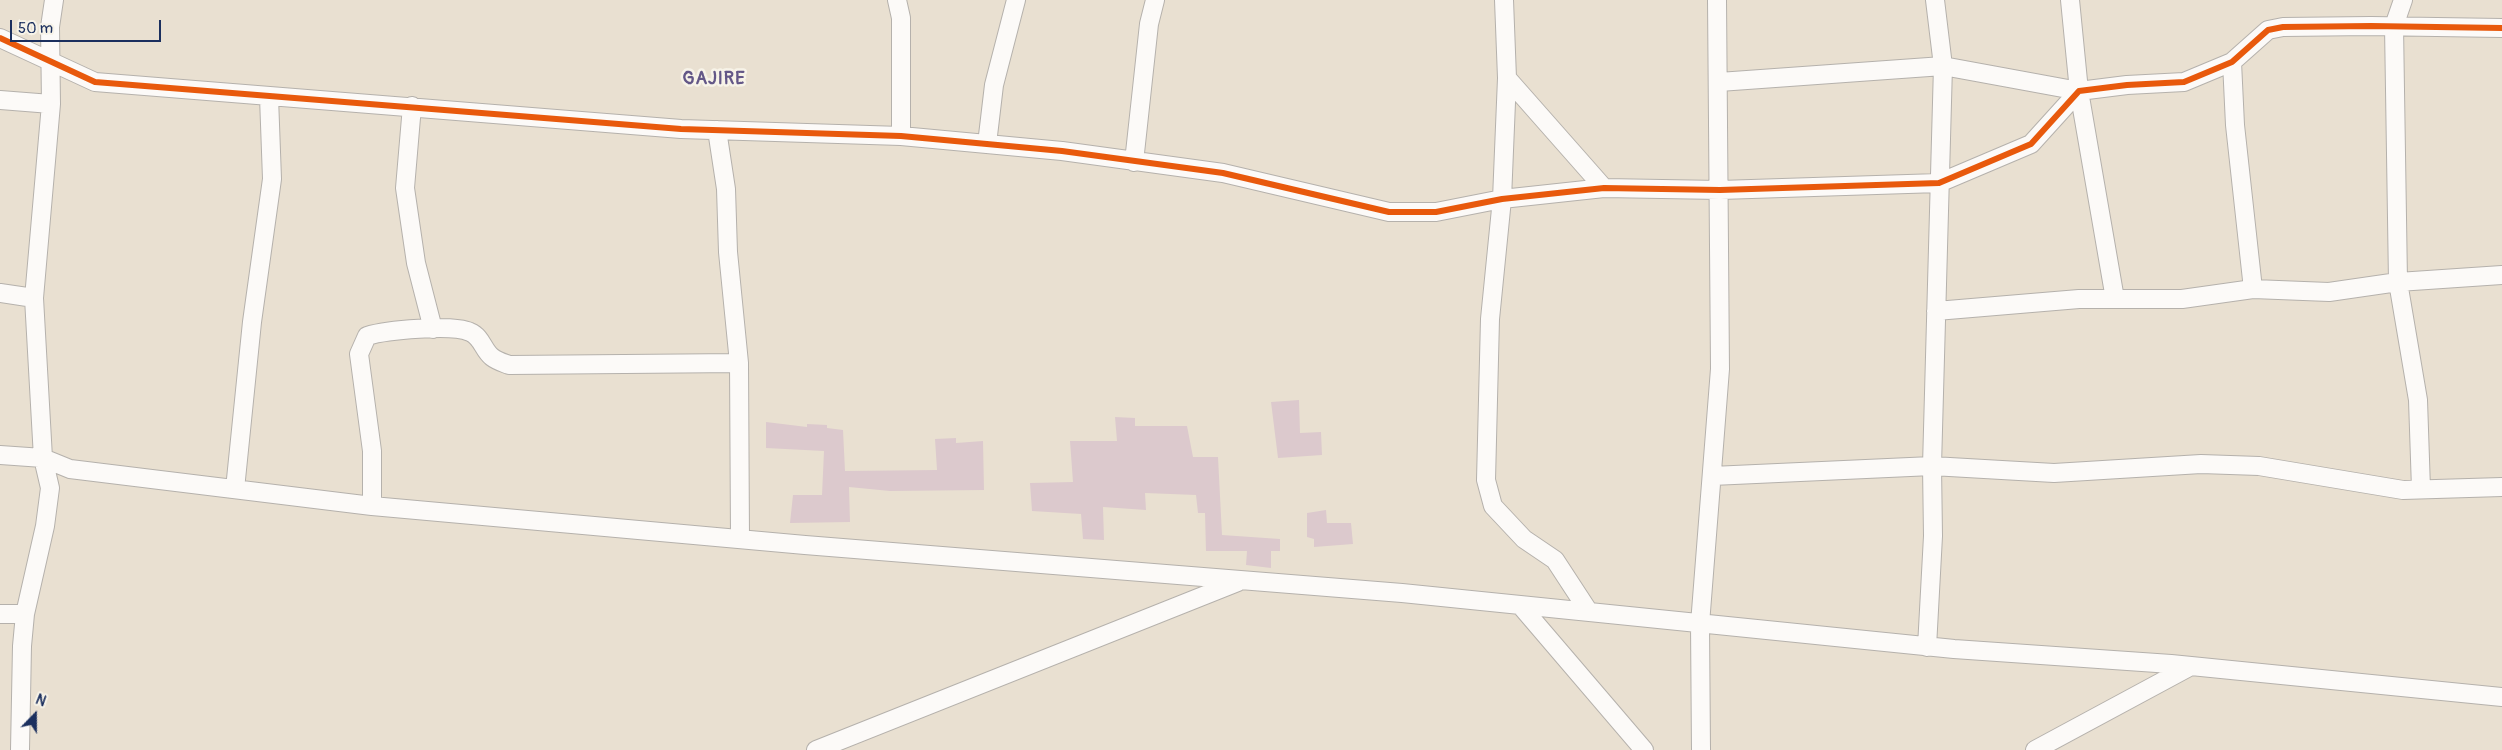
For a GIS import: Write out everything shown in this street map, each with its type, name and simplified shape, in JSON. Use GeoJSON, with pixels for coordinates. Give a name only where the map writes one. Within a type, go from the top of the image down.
{"type":"FeatureCollection","features":[{"type":"Feature","properties":{"kind":"street"},"geometry":{"type":"LineString","coordinates":[[20,750],[22,646],[25,614],[45,526],[50,488],[43,458],[34,298],[51,104],[50,27],[54,0]]}},
{"type":"Feature","properties":{"kind":"street"},"geometry":{"type":"LineString","coordinates":[[897,0],[901,18],[902,136]]}},
{"type":"Feature","properties":{"kind":"street"},"geometry":{"type":"LineString","coordinates":[[987,144],[994,85],[1016,0]]}},
{"type":"Feature","properties":{"kind":"street"},"geometry":{"type":"LineString","coordinates":[[1134,162],[1149,24],[1155,0]]}},
{"type":"Feature","properties":{"kind":"street"},"geometry":{"type":"LineString","coordinates":[[1504,0],[1507,78],[1502,199],[1490,320],[1486,480],[1493,506],[1524,539],[1555,560],[1589,612]]}},
{"type":"Feature","properties":{"kind":"street"},"geometry":{"type":"LineString","coordinates":[[1701,750],[1700,624],[1720,369],[1718,0]]}},
{"type":"Feature","properties":{"kind":"street"},"geometry":{"type":"LineString","coordinates":[[1927,646],[1933,536],[1932,466],[1943,66],[1935,0]]}},
{"type":"Feature","properties":{"kind":"street"},"geometry":{"type":"LineString","coordinates":[[2070,0],[2079,91],[2115,299]]}},
{"type":"Feature","properties":{"kind":"street"},"geometry":{"type":"LineString","coordinates":[[2403,0],[2394,26],[2398,282],[2418,400],[2421,489]]}},
{"type":"Feature","properties":{"kind":"street"},"geometry":{"type":"LineString","coordinates":[[1719,82],[1943,66],[2079,91],[2127,85],[2184,82],[2232,62],[2268,30],[2283,27],[2394,26],[2502,28]]}},
{"type":"Feature","properties":{"kind":"street"},"geometry":{"type":"LineString","coordinates":[[0,38],[95,82],[269,97],[412,106],[717,130],[902,136],[1062,151],[1223,173],[1389,212],[1436,212],[1502,199],[1604,188],[1720,190],[1939,183],[2031,144],[2079,91]]}},
{"type":"Feature","properties":{"kind":"street"},"geometry":{"type":"LineString","coordinates":[[2232,62],[2235,125],[2253,289]]}},
{"type":"Feature","properties":{"kind":"street"},"geometry":{"type":"LineString","coordinates":[[1507,78],[1604,188]]}},
{"type":"Feature","properties":{"kind":"street"},"geometry":{"type":"LineString","coordinates":[[235,489],[252,322],[272,179],[269,97]]}},
{"type":"Feature","properties":{"kind":"street"},"geometry":{"type":"LineString","coordinates":[[0,100],[51,104]]}},
{"type":"Feature","properties":{"kind":"street"},"geometry":{"type":"LineString","coordinates":[[412,106],[405,188],[416,263],[433,329]]}},
{"type":"Feature","properties":{"kind":"street"},"geometry":{"type":"LineString","coordinates":[[717,130],[726,189],[728,252],[739,363],[740,538]]}},
{"type":"Feature","properties":{"kind":"street"},"geometry":{"type":"LineString","coordinates":[[1936,311],[2079,299],[2182,299],[2253,289],[2328,292],[2398,282],[2502,275]]}},
{"type":"Feature","properties":{"kind":"street"},"geometry":{"type":"LineString","coordinates":[[0,293],[34,298]]}},
{"type":"Feature","properties":{"kind":"street"},"geometry":{"type":"LineString","coordinates":[[372,506],[372,451],[359,354],[367,336],[380,331],[433,329],[469,331],[481,340],[491,356],[510,365],[739,363]]}},
{"type":"Feature","properties":{"kind":"street"},"geometry":{"type":"LineString","coordinates":[[0,455],[43,458],[70,469],[372,506],[1243,580],[1520,605],[1927,646],[2191,666],[2502,697]]}},
{"type":"Feature","properties":{"kind":"street"},"geometry":{"type":"LineString","coordinates":[[1712,476],[1932,466],[2054,473],[2201,464],[2259,466],[2403,490],[2502,487]]}},
{"type":"Feature","properties":{"kind":"street"},"geometry":{"type":"LineString","coordinates":[[816,750],[1243,580]]}},
{"type":"Feature","properties":{"kind":"street"},"geometry":{"type":"LineString","coordinates":[[1520,605],[1644,750]]}},
{"type":"Feature","properties":{"kind":"street"},"geometry":{"type":"LineString","coordinates":[[0,614],[25,614]]}},
{"type":"Feature","properties":{"kind":"street"},"geometry":{"type":"LineString","coordinates":[[2035,750],[2191,666]]}},
{"type":"Feature","properties":{"kind":"building"},"geometry":{"type":"Polygon","coordinates":[[[1299,400],[1300,433],[1321,432],[1322,455],[1278,458],[1271,402],[1299,400]]]}},
{"type":"Feature","properties":{"kind":"building"},"geometry":{"type":"Polygon","coordinates":[[[1115,417],[1135,418],[1135,426],[1187,426],[1193,457],[1218,457],[1222,535],[1280,539],[1280,551],[1271,551],[1271,568],[1246,565],[1247,551],[1206,551],[1205,513],[1198,513],[1196,495],[1145,493],[1146,510],[1103,507],[1104,540],[1083,539],[1081,514],[1032,511],[1030,483],[1073,482],[1070,441],[1117,441],[1115,417]]]}},
{"type":"Feature","properties":{"kind":"building"},"geometry":{"type":"Polygon","coordinates":[[[766,422],[807,427],[807,424],[827,425],[827,428],[843,430],[845,471],[937,470],[935,439],[956,438],[956,443],[983,441],[984,490],[890,491],[849,487],[850,522],[790,523],[793,495],[822,495],[824,451],[766,448],[766,422]]]}},
{"type":"Feature","properties":{"kind":"building"},"geometry":{"type":"Polygon","coordinates":[[[1326,510],[1327,523],[1351,523],[1353,544],[1314,547],[1314,539],[1307,537],[1307,513],[1326,510]]]}},
{"type":"Feature","properties":{"kind":"cycle path"},"geometry":{"type":"LineString","coordinates":[[0,38],[95,82],[681,129],[901,136],[1062,151],[1223,173],[1389,212],[1436,212],[1502,199],[1604,188],[1720,190],[1939,183],[2031,144],[2079,91],[2127,85],[2184,82],[2232,62],[2268,30],[2283,27],[2371,26],[2502,28]]}},
{"type":"Feature","properties":{"kind":"district","name":"GAJIRE"},"geometry":{"type":"Point","coordinates":[714,79]}}]}
